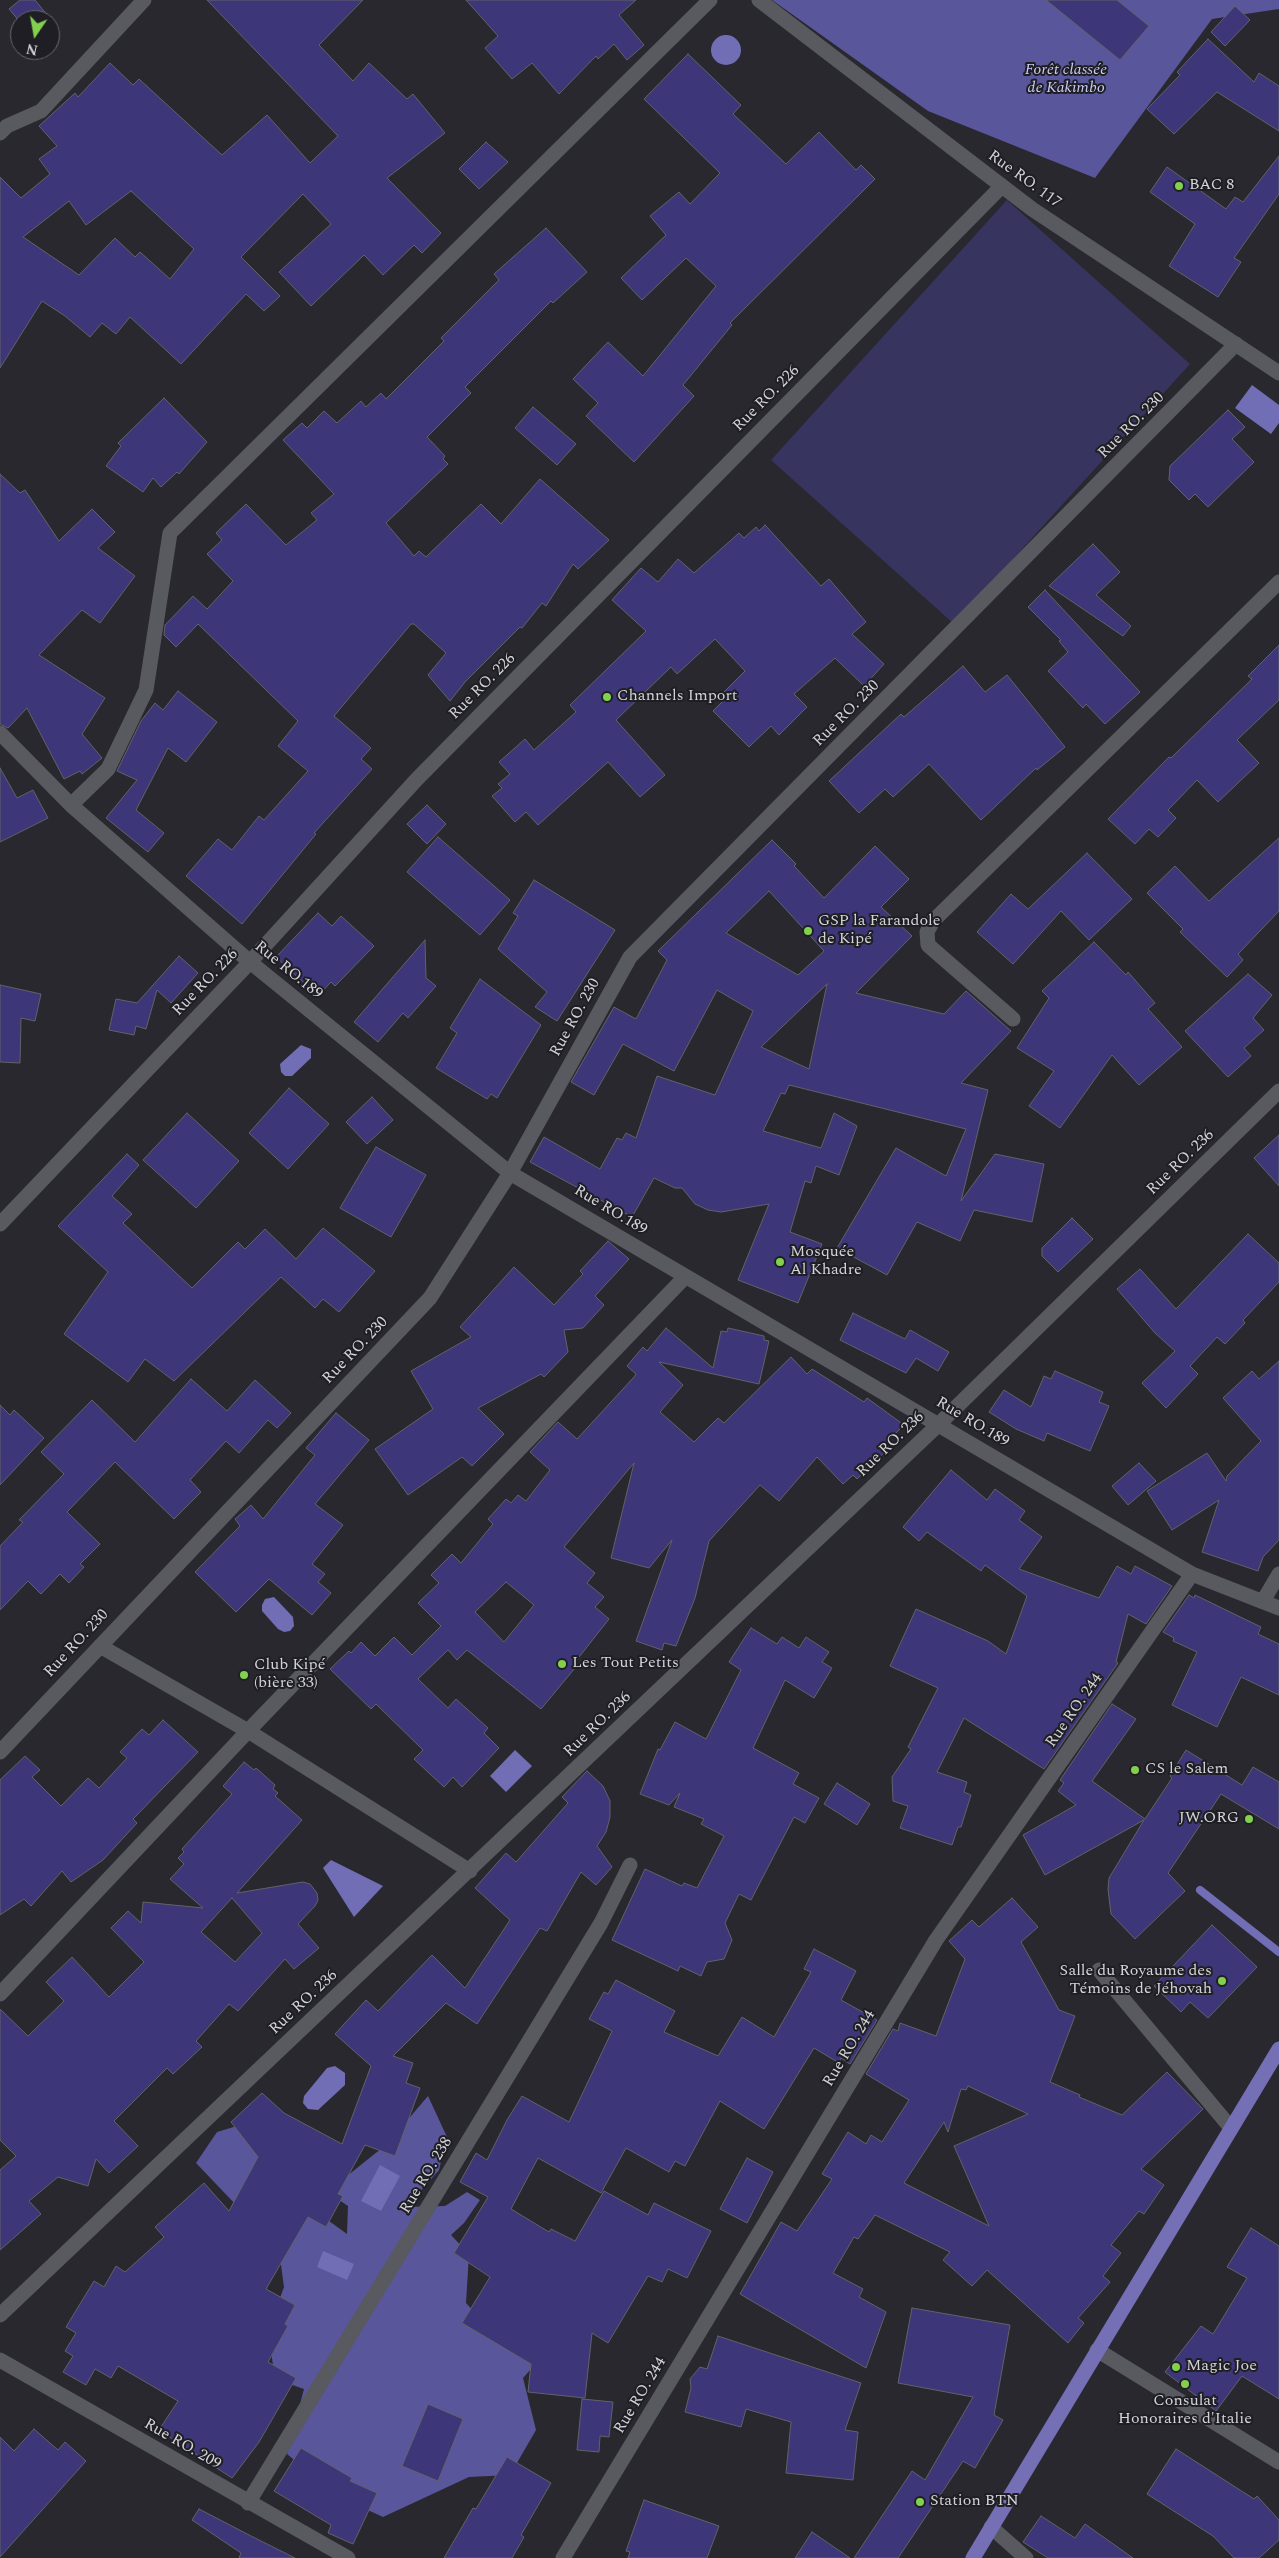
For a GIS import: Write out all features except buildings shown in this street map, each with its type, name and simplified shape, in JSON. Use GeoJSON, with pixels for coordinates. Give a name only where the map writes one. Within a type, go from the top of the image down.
{"type":"FeatureCollection","features":[{"type":"Feature","properties":{"kind":"main road"},"geometry":{"type":"LineString","coordinates":[[973,2558],[1279,2049]]}},
{"type":"Feature","properties":{"kind":"street"},"geometry":{"type":"LineString","coordinates":[[0,133],[8,126],[41,111],[144,0]]}},
{"type":"Feature","properties":{"kind":"street"},"geometry":{"type":"LineString","coordinates":[[71,805],[108,770],[146,690],[170,533],[710,0]]}},
{"type":"Feature","properties":{"kind":"street","name":"Rue RO. 117"},"geometry":{"type":"LineString","coordinates":[[759,0],[1032,209],[1279,373]]}},
{"type":"Feature","properties":{"kind":"street","name":"Rue RO. 226"},"geometry":{"type":"LineString","coordinates":[[0,1224],[250,962],[417,779],[1002,186]]}},
{"type":"Feature","properties":{"kind":"street","name":"Rue RO. 230"},"geometry":{"type":"LineString","coordinates":[[0,1752],[430,1298],[510,1173],[630,957],[1236,344]]}},
{"type":"Feature","properties":{"kind":"street"},"geometry":{"type":"LineString","coordinates":[[1013,1019],[928,945],[927,932],[930,926],[1279,582]]}},
{"type":"Feature","properties":{"kind":"street","name":"Rue RO.189"},"geometry":{"type":"LineString","coordinates":[[0,733],[71,805],[250,962],[510,1173],[1192,1574],[1263,1600],[1279,1608]]}},
{"type":"Feature","properties":{"kind":"street","name":"Rue RO. 236"},"geometry":{"type":"LineString","coordinates":[[0,2316],[939,1424],[1279,1091]]}},
{"type":"Feature","properties":{"kind":"street"},"geometry":{"type":"LineString","coordinates":[[0,1994],[248,1731],[685,1277]]}},
{"type":"Feature","properties":{"kind":"street","name":"Rue RO. 244"},"geometry":{"type":"LineString","coordinates":[[563,2558],[936,1940],[1192,1574]]}},
{"type":"Feature","properties":{"kind":"street"},"geometry":{"type":"LineString","coordinates":[[1263,1600],[1279,1574]]}},
{"type":"Feature","properties":{"kind":"street"},"geometry":{"type":"LineString","coordinates":[[100,1646],[248,1731],[470,1871]]}},
{"type":"Feature","properties":{"kind":"street","name":"Rue RO. 238"},"geometry":{"type":"LineString","coordinates":[[248,2503],[601,1924],[630,1864]]}},
{"type":"Feature","properties":{"kind":"street"},"geometry":{"type":"LineString","coordinates":[[1099,1970],[1231,2128]]}},
{"type":"Feature","properties":{"kind":"street"},"geometry":{"type":"LineString","coordinates":[[1097,2350],[1279,2462]]}},
{"type":"Feature","properties":{"kind":"street","name":"Rue RO. 209"},"geometry":{"type":"LineString","coordinates":[[0,2360],[248,2503],[348,2558]]}},
{"type":"Feature","properties":{"kind":"street"},"geometry":{"type":"LineString","coordinates":[[991,2527],[1026,2558]]}},
{"type":"Feature","properties":{"kind":"shaded area"},"geometry":{"type":"Polygon","coordinates":[[[726,35],[737,39],[741,50],[737,61],[726,65],[715,61],[711,50],[715,39],[726,35]]]}},
{"type":"Feature","properties":{"kind":"shaded area"},"geometry":{"type":"Polygon","coordinates":[[[1007,200],[1190,364],[954,624],[771,460],[1007,200]]]}},
{"type":"Feature","properties":{"kind":"shaded area"},"geometry":{"type":"Polygon","coordinates":[[[1252,385],[1279,405],[1279,423],[1271,434],[1235,408],[1252,385]]]}},
{"type":"Feature","properties":{"kind":"shaded area"},"geometry":{"type":"Polygon","coordinates":[[[301,1045],[311,1049],[311,1058],[292,1076],[285,1076],[281,1072],[280,1064],[301,1045]]]}},
{"type":"Feature","properties":{"kind":"shaded area"},"geometry":{"type":"Polygon","coordinates":[[[274,1597],[293,1617],[294,1626],[290,1631],[284,1632],[278,1629],[262,1611],[265,1599],[274,1597]]]}},
{"type":"Feature","properties":{"kind":"shaded area"},"geometry":{"type":"Polygon","coordinates":[[[515,1750],[532,1766],[506,1792],[490,1776],[515,1750]]]}},
{"type":"Feature","properties":{"kind":"shaded area"},"geometry":{"type":"Polygon","coordinates":[[[331,1860],[383,1886],[354,1917],[323,1868],[331,1860]]]}},
{"type":"Feature","properties":{"kind":"shaded area"},"geometry":{"type":"Polygon","coordinates":[[[335,2066],[345,2073],[345,2085],[318,2110],[308,2109],[303,2103],[304,2096],[327,2068],[335,2066]]]}},
{"type":"Feature","properties":{"kind":"shaded area"},"geometry":{"type":"Polygon","coordinates":[[[380,2165],[400,2176],[381,2211],[361,2201],[380,2165]]]}},
{"type":"Feature","properties":{"kind":"shaded area"},"geometry":{"type":"Polygon","coordinates":[[[323,2251],[354,2264],[347,2280],[317,2267],[323,2251]]]}},
{"type":"Feature","properties":{"kind":"green space","name":"Forêt classée de Kakimbo"},"geometry":{"type":"Polygon","coordinates":[[[772,0],[1279,0],[1279,9],[1212,19],[1095,178],[928,111],[772,0]]]}},
{"type":"Feature","properties":{"kind":"green space"},"geometry":{"type":"Polygon","coordinates":[[[428,2096],[447,2137],[439,2170],[407,2207],[445,2206],[467,2192],[480,2200],[464,2223],[451,2235],[469,2254],[466,2303],[487,2326],[547,2351],[523,2378],[536,2430],[510,2475],[469,2477],[383,2517],[357,2505],[322,2483],[287,2454],[304,2389],[275,2379],[268,2331],[284,2287],[279,2250],[196,2163],[217,2132],[270,2116],[318,2213],[347,2234],[348,2206],[327,2192],[387,2144],[428,2096]]]}},
{"type":"Feature","properties":{"kind":"waterway"},"geometry":{"type":"LineString","coordinates":[[1200,1890],[1279,1952]]}},
{"type":"Feature","properties":{"kind":"place","name":"BAC 8"},"geometry":{"type":"Point","coordinates":[1179,186]}},
{"type":"Feature","properties":{"kind":"place","name":"Channels Import"},"geometry":{"type":"Point","coordinates":[607,697]}},
{"type":"Feature","properties":{"kind":"place","name":"GSP la Farandole de Kipé"},"geometry":{"type":"Point","coordinates":[808,931]}},
{"type":"Feature","properties":{"kind":"place","name":"Mosquée Al Khadre"},"geometry":{"type":"Point","coordinates":[780,1262]}},
{"type":"Feature","properties":{"kind":"place","name":"Les Tout Petits"},"geometry":{"type":"Point","coordinates":[562,1664]}},
{"type":"Feature","properties":{"kind":"place","name":"Club Kipé (bière 33)"},"geometry":{"type":"Point","coordinates":[244,1675]}},
{"type":"Feature","properties":{"kind":"place","name":"CS le Salem"},"geometry":{"type":"Point","coordinates":[1135,1770]}},
{"type":"Feature","properties":{"kind":"place","name":"JW.ORG"},"geometry":{"type":"Point","coordinates":[1249,1819]}},
{"type":"Feature","properties":{"kind":"place","name":"Salle du Royaume des Témoins de Jéhovah"},"geometry":{"type":"Point","coordinates":[1222,1981]}},
{"type":"Feature","properties":{"kind":"place","name":"Magic Joe"},"geometry":{"type":"Point","coordinates":[1176,2367]}},
{"type":"Feature","properties":{"kind":"place","name":"Consulat Honoraires d'Italie"},"geometry":{"type":"Point","coordinates":[1185,2384]}},
{"type":"Feature","properties":{"kind":"place","name":"Station BTN"},"geometry":{"type":"Point","coordinates":[920,2502]}}]}
